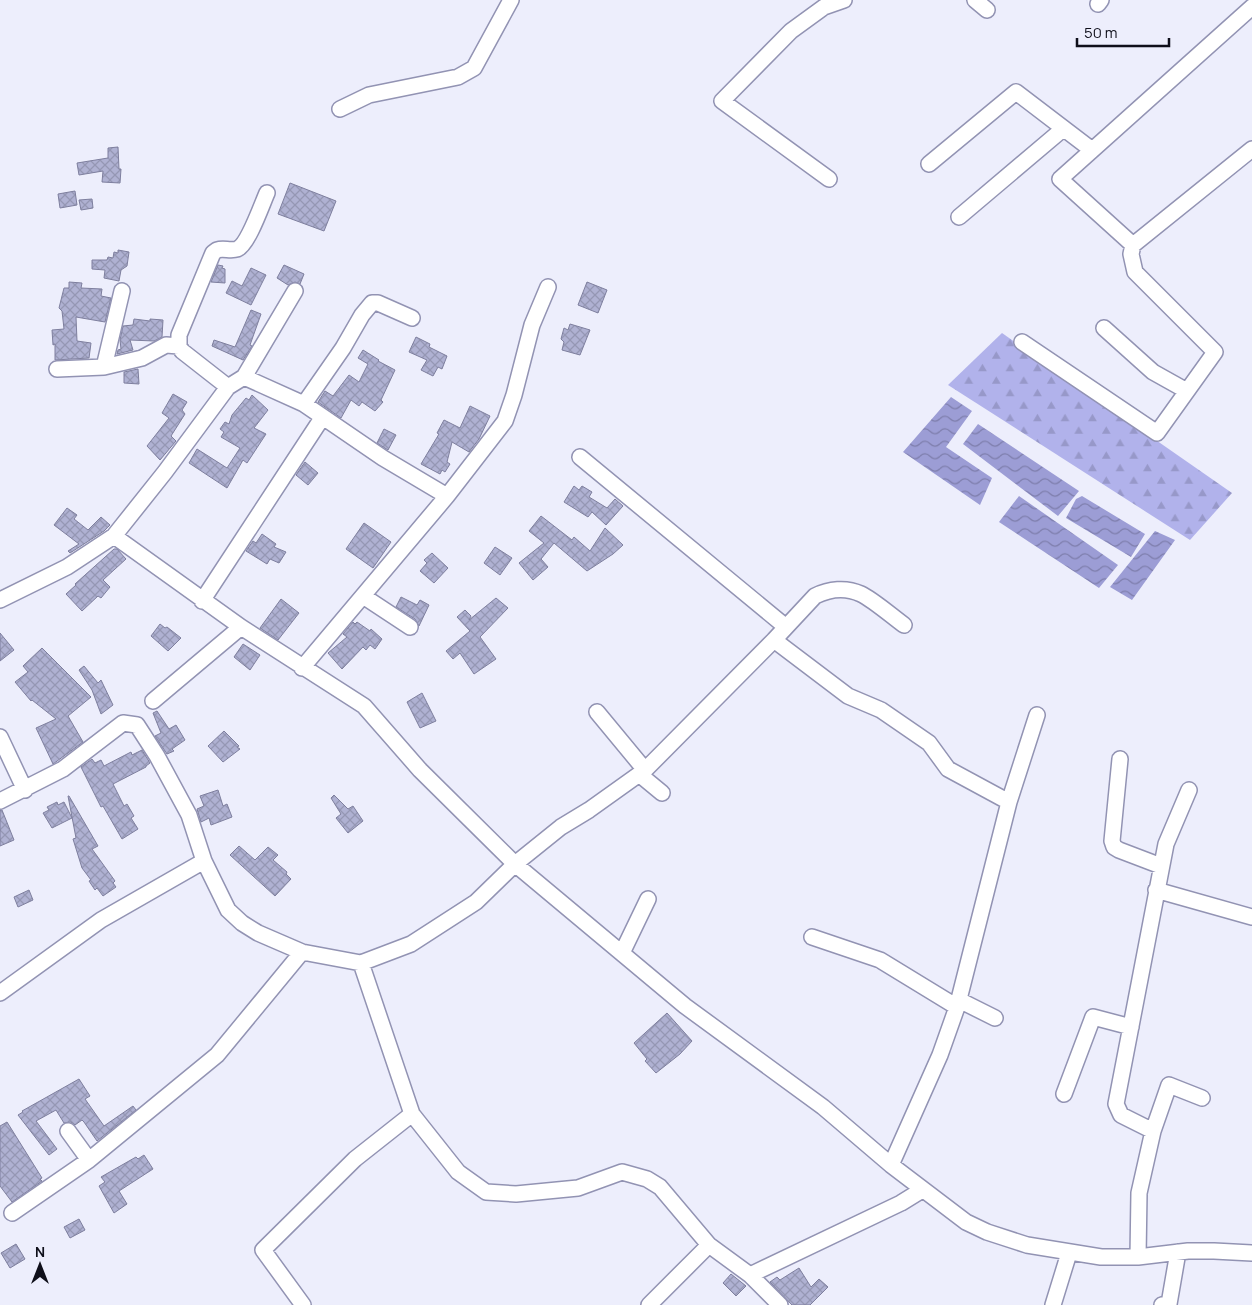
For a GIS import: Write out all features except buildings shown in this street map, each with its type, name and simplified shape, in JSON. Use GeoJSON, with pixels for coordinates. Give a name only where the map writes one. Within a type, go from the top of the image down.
{"type":"FeatureCollection","features":[{"type":"Feature","properties":{"kind":"street"},"geometry":{"type":"LineString","coordinates":[[340,109],[369,95],[458,77],[474,68],[511,0]]}},
{"type":"Feature","properties":{"kind":"street"},"geometry":{"type":"LineString","coordinates":[[829,179],[722,101],[791,31],[824,7],[844,0]]}},
{"type":"Feature","properties":{"kind":"street"},"geometry":{"type":"LineString","coordinates":[[975,0],[987,10]]}},
{"type":"Feature","properties":{"kind":"street"},"geometry":{"type":"LineString","coordinates":[[1133,245],[1060,179],[1252,7]]}},
{"type":"Feature","properties":{"kind":"street"},"geometry":{"type":"LineString","coordinates":[[929,164],[1016,92],[1092,150]]}},
{"type":"Feature","properties":{"kind":"street"},"geometry":{"type":"LineString","coordinates":[[958,217],[1063,129]]}},
{"type":"Feature","properties":{"kind":"street"},"geometry":{"type":"LineString","coordinates":[[1022,342],[1157,433],[1215,352],[1135,272],[1131,254],[1133,245],[1252,149]]}},
{"type":"Feature","properties":{"kind":"street"},"geometry":{"type":"LineString","coordinates":[[228,387],[186,355],[179,346],[179,335],[213,253],[217,250],[236,250],[242,246],[247,239],[267,193]]}},
{"type":"Feature","properties":{"kind":"street"},"geometry":{"type":"LineString","coordinates":[[302,668],[448,496],[505,421],[514,395],[532,325],[548,287]]}},
{"type":"Feature","properties":{"kind":"street"},"geometry":{"type":"LineString","coordinates":[[104,367],[122,291]]}},
{"type":"Feature","properties":{"kind":"street"},"geometry":{"type":"LineString","coordinates":[[0,600],[67,567],[114,536],[165,472],[228,387],[244,378],[296,291]]}},
{"type":"Feature","properties":{"kind":"street"},"geometry":{"type":"LineString","coordinates":[[304,404],[344,348],[362,315],[372,303],[378,303],[412,318]]}},
{"type":"Feature","properties":{"kind":"street"},"geometry":{"type":"LineString","coordinates":[[1104,328],[1153,372],[1187,391]]}},
{"type":"Feature","properties":{"kind":"street"},"geometry":{"type":"LineString","coordinates":[[57,369],[104,367],[142,358],[166,345],[179,346]]}},
{"type":"Feature","properties":{"kind":"street"},"geometry":{"type":"LineString","coordinates":[[244,378],[304,404],[383,458],[448,496]]}},
{"type":"Feature","properties":{"kind":"street"},"geometry":{"type":"LineString","coordinates":[[202,601],[322,418]]}},
{"type":"Feature","properties":{"kind":"street"},"geometry":{"type":"LineString","coordinates":[[580,457],[786,627]]}},
{"type":"Feature","properties":{"kind":"street"},"geometry":{"type":"LineString","coordinates":[[114,536],[202,601],[302,668],[364,706],[420,770],[515,864],[685,1006],[823,1107],[890,1165],[966,1222],[987,1232],[1027,1245],[1101,1257],[1138,1257],[1214,1250],[1252,1253]]}},
{"type":"Feature","properties":{"kind":"street"},"geometry":{"type":"LineString","coordinates":[[0,801],[26,790],[63,769],[123,723],[137,725],[157,756],[189,815],[204,861],[228,910],[242,923],[258,933],[302,952],[361,963],[411,944],[476,902],[515,864],[561,827],[589,810],[642,772],[774,640],[815,596],[823,591],[837,589],[861,594],[904,625]]}},
{"type":"Feature","properties":{"kind":"street"},"geometry":{"type":"LineString","coordinates":[[363,596],[410,627]]}},
{"type":"Feature","properties":{"kind":"street"},"geometry":{"type":"LineString","coordinates":[[153,700],[241,627]]}},
{"type":"Feature","properties":{"kind":"street"},"geometry":{"type":"LineString","coordinates":[[774,640],[848,696],[881,710],[928,743],[948,769],[1009,802]]}},
{"type":"Feature","properties":{"kind":"street"},"geometry":{"type":"LineString","coordinates":[[597,712],[642,772],[662,793]]}},
{"type":"Feature","properties":{"kind":"street"},"geometry":{"type":"LineString","coordinates":[[890,1165],[940,1055],[958,1004],[1009,802],[1037,715]]}},
{"type":"Feature","properties":{"kind":"street"},"geometry":{"type":"LineString","coordinates":[[0,737],[26,790]]}},
{"type":"Feature","properties":{"kind":"street"},"geometry":{"type":"LineString","coordinates":[[1120,759],[1112,841],[1119,850],[1161,866]]}},
{"type":"Feature","properties":{"kind":"street"},"geometry":{"type":"LineString","coordinates":[[1154,1131],[1122,1115],[1116,1104],[1166,844],[1190,790]]}},
{"type":"Feature","properties":{"kind":"street"},"geometry":{"type":"LineString","coordinates":[[0,993],[100,920],[204,861]]}},
{"type":"Feature","properties":{"kind":"street"},"geometry":{"type":"LineString","coordinates":[[1156,890],[1252,916]]}},
{"type":"Feature","properties":{"kind":"street"},"geometry":{"type":"LineString","coordinates":[[622,953],[648,899]]}},
{"type":"Feature","properties":{"kind":"street"},"geometry":{"type":"LineString","coordinates":[[812,937],[880,960],[958,1004],[995,1018]]}},
{"type":"Feature","properties":{"kind":"street"},"geometry":{"type":"LineString","coordinates":[[12,1213],[89,1160],[217,1055],[302,952]]}},
{"type":"Feature","properties":{"kind":"street"},"geometry":{"type":"LineString","coordinates":[[361,963],[412,1114],[458,1172],[486,1192],[516,1194],[578,1188],[622,1172],[647,1179],[660,1187],[709,1245],[750,1275],[780,1305]]}},
{"type":"Feature","properties":{"kind":"street"},"geometry":{"type":"LineString","coordinates":[[1064,1094],[1093,1017],[1131,1027]]}},
{"type":"Feature","properties":{"kind":"street"},"geometry":{"type":"LineString","coordinates":[[1138,1257],[1139,1193],[1154,1131],[1169,1085],[1202,1098]]}},
{"type":"Feature","properties":{"kind":"street"},"geometry":{"type":"LineString","coordinates":[[303,1305],[263,1250],[355,1159],[412,1114]]}},
{"type":"Feature","properties":{"kind":"street"},"geometry":{"type":"LineString","coordinates":[[68,1131],[89,1160]]}},
{"type":"Feature","properties":{"kind":"street"},"geometry":{"type":"LineString","coordinates":[[750,1275],[902,1203],[922,1190]]}},
{"type":"Feature","properties":{"kind":"street"},"geometry":{"type":"LineString","coordinates":[[649,1305],[709,1245]]}},
{"type":"Feature","properties":{"kind":"street"},"geometry":{"type":"LineString","coordinates":[[1162,1305],[1169,1304],[1178,1252]]}},
{"type":"Feature","properties":{"kind":"street"},"geometry":{"type":"LineString","coordinates":[[1053,1305],[1069,1253]]}},
{"type":"Feature","properties":{"kind":"green space"},"geometry":{"type":"Polygon","coordinates":[[[1002,333],[1232,493],[1190,540],[948,385],[1002,333]]]}},
{"type":"Feature","properties":{"kind":"water"},"geometry":{"type":"Polygon","coordinates":[[[951,397],[972,411],[946,447],[992,478],[980,505],[903,452],[951,397]]]}},
{"type":"Feature","properties":{"kind":"water"},"geometry":{"type":"Polygon","coordinates":[[[978,424],[1079,491],[1058,516],[963,444],[978,424]]]}},
{"type":"Feature","properties":{"kind":"water"},"geometry":{"type":"Polygon","coordinates":[[[1019,496],[1118,565],[1099,588],[999,522],[1019,496]]]}},
{"type":"Feature","properties":{"kind":"water"},"geometry":{"type":"Polygon","coordinates":[[[1082,496],[1145,534],[1131,557],[1066,518],[1076,499],[1082,496]]]}},
{"type":"Feature","properties":{"kind":"water"},"geometry":{"type":"Polygon","coordinates":[[[1155,531],[1175,540],[1132,600],[1110,587],[1155,531]]]}}]}
